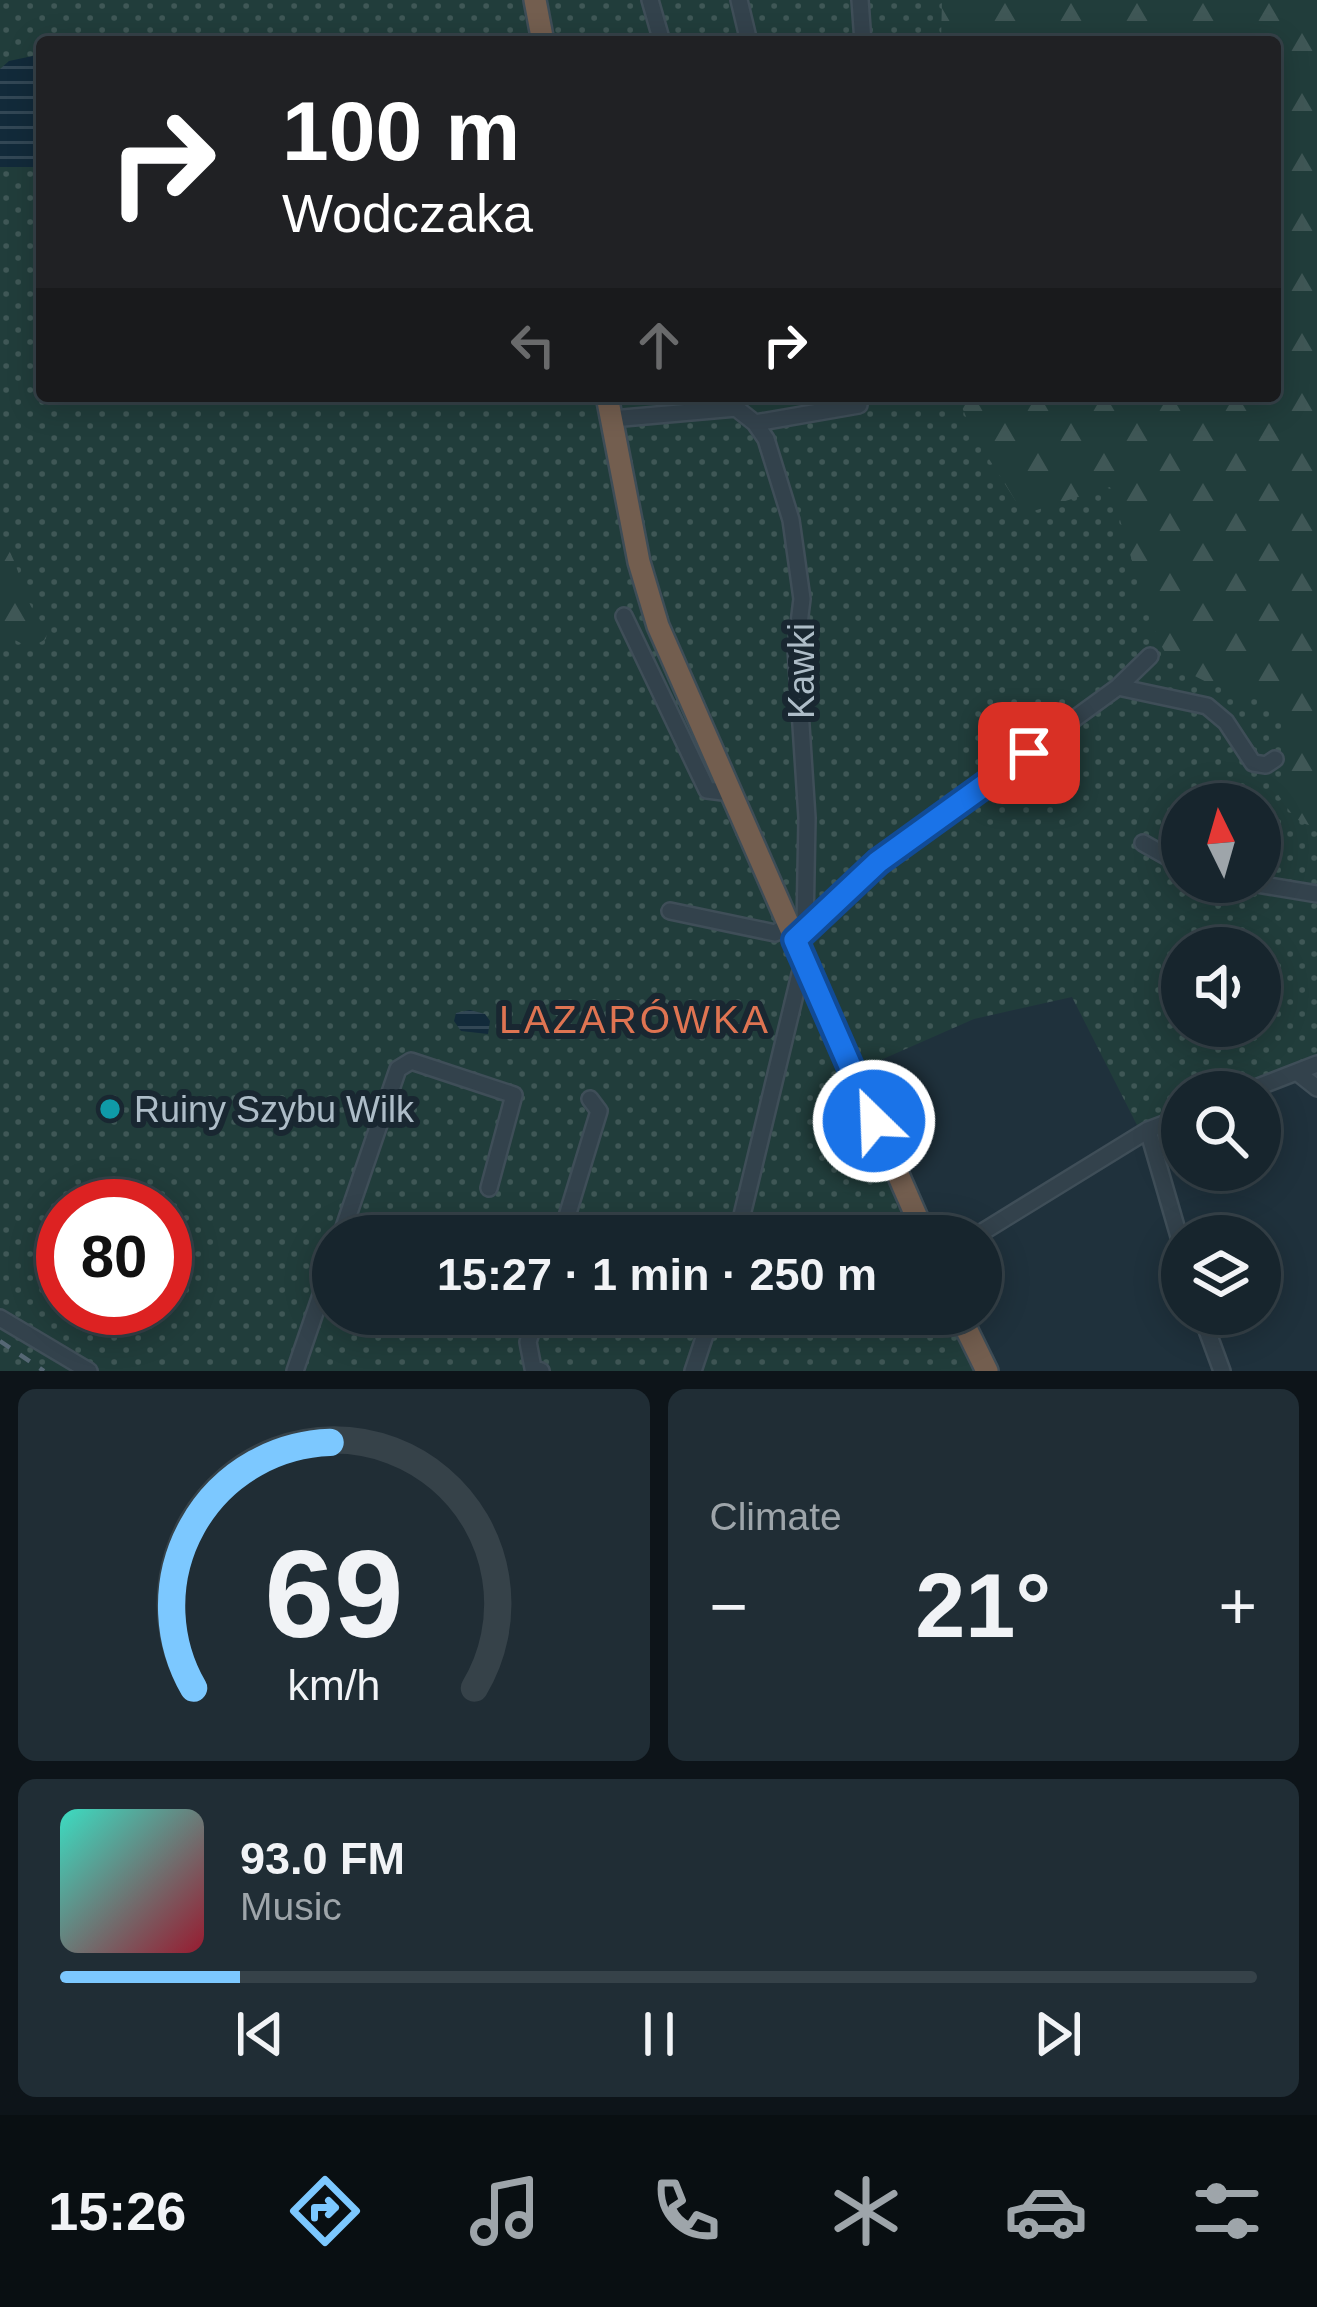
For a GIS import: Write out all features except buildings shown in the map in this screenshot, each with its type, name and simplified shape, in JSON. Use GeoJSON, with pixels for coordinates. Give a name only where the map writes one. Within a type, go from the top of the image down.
{"type":"FeatureCollection","features":[{"type":"Feature","properties":{"kind":"highway"},"geometry":{"type":"LineString","coordinates":[[535,0],[542,36]]}},
{"type":"Feature","properties":{"kind":"highway"},"geometry":{"type":"LineString","coordinates":[[609,402],[644,583],[669,653],[796,930],[806,968],[916,1215]]}},
{"type":"Feature","properties":{"kind":"highway"},"geometry":{"type":"LineString","coordinates":[[969,1335],[987,1371]]}},
{"type":"Feature","properties":{"kind":"street"},"geometry":{"type":"LineString","coordinates":[[650,0],[660,36]]}},
{"type":"Feature","properties":{"kind":"street"},"geometry":{"type":"LineString","coordinates":[[739,0],[748,36]]}},
{"type":"Feature","properties":{"kind":"street"},"geometry":{"type":"LineString","coordinates":[[860,0],[863,36]]}},
{"type":"Feature","properties":{"kind":"street"},"geometry":{"type":"LineString","coordinates":[[612,419],[736,408],[755,423],[859,405]]}},
{"type":"Feature","properties":{"kind":"street","name":"Kawki"},"geometry":{"type":"LineString","coordinates":[[755,423],[766,439],[791,520],[802,599],[796,648],[806,818],[796,930]]}},
{"type":"Feature","properties":{"kind":"street"},"geometry":{"type":"LineString","coordinates":[[624,616],[707,790],[731,794]]}},
{"type":"Feature","properties":{"kind":"street"},"geometry":{"type":"LineString","coordinates":[[670,911],[776,933],[796,930],[878,862],[1118,687],[1150,656]]}},
{"type":"Feature","properties":{"kind":"street"},"geometry":{"type":"LineString","coordinates":[[1118,687],[1207,706],[1226,722],[1252,763],[1266,765],[1275,758]]}},
{"type":"Feature","properties":{"kind":"street"},"geometry":{"type":"LineString","coordinates":[[1143,843],[1161,853]]}},
{"type":"Feature","properties":{"kind":"street"},"geometry":{"type":"LineString","coordinates":[[1281,888],[1317,894]]}},
{"type":"Feature","properties":{"kind":"street"},"geometry":{"type":"LineString","coordinates":[[742,1215],[800,974],[806,968]]}},
{"type":"Feature","properties":{"kind":"street"},"geometry":{"type":"LineString","coordinates":[[348,1215],[398,1069],[419,1060],[514,1095],[489,1188]]}},
{"type":"Feature","properties":{"kind":"street"},"geometry":{"type":"LineString","coordinates":[[1281,1079],[1317,1064]]}},
{"type":"Feature","properties":{"kind":"street"},"geometry":{"type":"LineString","coordinates":[[1298,1073],[1317,1088]]}},
{"type":"Feature","properties":{"kind":"street"},"geometry":{"type":"LineString","coordinates":[[567,1215],[598,1111],[590,1099]]}},
{"type":"Feature","properties":{"kind":"street"},"geometry":{"type":"LineString","coordinates":[[1002,1220],[1161,1125]]}},
{"type":"Feature","properties":{"kind":"street"},"geometry":{"type":"LineString","coordinates":[[1148,1130],[1173,1215]]}},
{"type":"Feature","properties":{"kind":"street"},"geometry":{"type":"LineString","coordinates":[[0,1318],[89,1371]]}},
{"type":"Feature","properties":{"kind":"street"},"geometry":{"type":"LineString","coordinates":[[295,1371],[312,1321]]}},
{"type":"Feature","properties":{"kind":"street"},"geometry":{"type":"LineString","coordinates":[[532,1335],[528,1353],[533,1368],[542,1371]]}},
{"type":"Feature","properties":{"kind":"street"},"geometry":{"type":"LineString","coordinates":[[693,1371],[705,1335]]}},
{"type":"Feature","properties":{"kind":"street"},"geometry":{"type":"LineString","coordinates":[[1209,1335],[1222,1371]]}},
{"type":"Feature","properties":{"kind":"green space"},"geometry":{"type":"Polygon","coordinates":[[[0,0],[1317,0],[1317,1062],[1281,1076],[1281,1071],[1161,1071],[1161,1122],[1140,1131],[1072,997],[974,1019],[858,1070],[910,1215],[312,1215],[312,1335],[961,1335],[980,1371],[0,1371],[0,0]]]}},
{"type":"Feature","properties":{"kind":"green space"},"geometry":{"type":"Polygon","coordinates":[[[942,0],[1317,0],[1317,826],[1299,820],[1281,799],[1284,727],[1274,710],[1191,674],[1167,654],[1145,602],[1110,487],[1024,514],[975,437],[960,402],[1281,402],[1281,36],[941,36],[942,0]]]}},
{"type":"Feature","properties":{"kind":"green space"},"geometry":{"type":"Polygon","coordinates":[[[0,537],[31,606],[47,628],[46,639],[30,648],[0,632],[0,537]]]}},
{"type":"Feature","properties":{"kind":"water"},"geometry":{"type":"Polygon","coordinates":[[[36,55],[36,167],[0,167],[0,69],[9,61],[36,55]]]}},
{"type":"Feature","properties":{"kind":"water"},"geometry":{"type":"Polygon","coordinates":[[[456,1013],[485,1014],[490,1021],[488,1034],[461,1031],[454,1021],[456,1013]]]}},
{"type":"Feature","properties":{"kind":"railway"},"geometry":{"type":"LineString","coordinates":[[0,1341],[44,1371]]}},
{"type":"Feature","properties":{"kind":"place","name":"Ruiny Szybu Wilk"},"geometry":{"type":"Point","coordinates":[110,1109]}},
{"type":"Feature","properties":{"kind":"district","name":"LAZARÓWKA"},"geometry":{"type":"Point","coordinates":[635,1019]}},
{"type":"Feature","properties":{"kind":"route"},"geometry":{"type":"LineString","coordinates":[[874,1121],[795,940],[878,862],[1029,753]]}}]}
